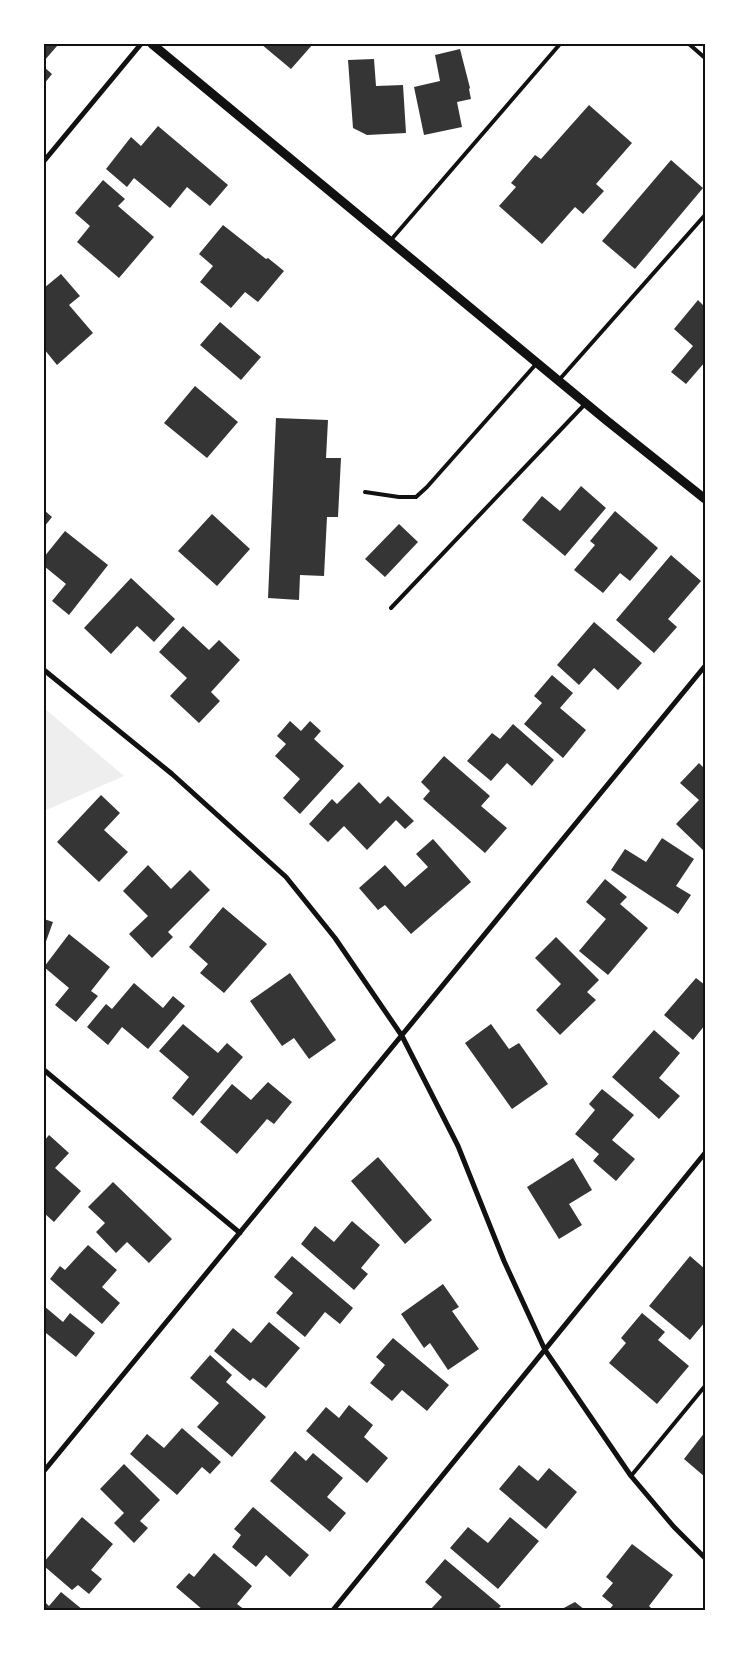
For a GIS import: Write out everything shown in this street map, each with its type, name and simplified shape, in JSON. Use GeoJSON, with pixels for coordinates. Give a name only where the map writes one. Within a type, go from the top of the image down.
{"type":"FeatureCollection","features":[{"type":"Feature","properties":{"kind":"street"},"geometry":{"type":"LineString","coordinates":[[44,160],[141,44]]}},
{"type":"Feature","properties":{"kind":"street"},"geometry":{"type":"LineString","coordinates":[[152,44],[559,381],[705,498]]}},
{"type":"Feature","properties":{"kind":"street"},"geometry":{"type":"LineString","coordinates":[[44,1471],[705,666]]}},
{"type":"Feature","properties":{"kind":"street"},"geometry":{"type":"LineString","coordinates":[[44,670],[172,774],[286,877],[335,938],[402,1036],[458,1146],[504,1261],[544,1350],[631,1476],[674,1527],[705,1558]]}},
{"type":"Feature","properties":{"kind":"street"},"geometry":{"type":"LineString","coordinates":[[44,1070],[240,1233]]}},
{"type":"Feature","properties":{"kind":"street"},"geometry":{"type":"LineString","coordinates":[[333,1610],[705,1153]]}},
{"type":"Feature","properties":{"kind":"lane"},"geometry":{"type":"LineString","coordinates":[[390,241],[560,44]]}},
{"type":"Feature","properties":{"kind":"lane"},"geometry":{"type":"LineString","coordinates":[[689,44],[705,58]]}},
{"type":"Feature","properties":{"kind":"lane"},"geometry":{"type":"LineString","coordinates":[[559,381],[705,215]]}},
{"type":"Feature","properties":{"kind":"lane"},"geometry":{"type":"LineString","coordinates":[[366,492],[399,497],[416,497],[538,363]]}},
{"type":"Feature","properties":{"kind":"lane"},"geometry":{"type":"LineString","coordinates":[[391,608],[586,403]]}},
{"type":"Feature","properties":{"kind":"lane"},"geometry":{"type":"LineString","coordinates":[[631,1476],[705,1386]]}},
{"type":"Feature","properties":{"kind":"shaded area"},"geometry":{"type":"Polygon","coordinates":[[[44,708],[124,776],[44,811],[44,708]]]}},
{"type":"Feature","properties":{"kind":"building"},"geometry":{"type":"Polygon","coordinates":[[[44,44],[54,44],[57,46],[44,61],[44,44]]]}},
{"type":"Feature","properties":{"kind":"building"},"geometry":{"type":"Polygon","coordinates":[[[261,44],[313,44],[291,69],[261,44]]]}},
{"type":"Feature","properties":{"kind":"building"},"geometry":{"type":"Polygon","coordinates":[[[460,49],[471,99],[457,102],[462,127],[424,135],[414,87],[440,81],[435,55],[460,49]]]}},
{"type":"Feature","properties":{"kind":"building"},"geometry":{"type":"Polygon","coordinates":[[[374,59],[376,86],[403,85],[406,133],[367,135],[353,128],[348,60],[374,59]]]}},
{"type":"Feature","properties":{"kind":"building"},"geometry":{"type":"Polygon","coordinates":[[[44,67],[52,74],[44,84],[44,67]]]}},
{"type":"Feature","properties":{"kind":"building"},"geometry":{"type":"Polygon","coordinates":[[[589,105],[632,143],[596,184],[604,191],[583,214],[575,207],[542,244],[499,206],[516,187],[511,183],[535,155],[541,159],[589,105]]]}},
{"type":"Feature","properties":{"kind":"building"},"geometry":{"type":"Polygon","coordinates":[[[158,126],[228,185],[210,206],[187,187],[170,208],[134,178],[127,187],[106,169],[131,137],[141,146],[158,126]]]}},
{"type":"Feature","properties":{"kind":"building"},"geometry":{"type":"Polygon","coordinates":[[[671,160],[703,188],[635,269],[602,241],[671,160]]]}},
{"type":"Feature","properties":{"kind":"building"},"geometry":{"type":"Polygon","coordinates":[[[103,180],[125,199],[118,206],[154,237],[119,278],[77,242],[90,226],[75,213],[103,180]]]}},
{"type":"Feature","properties":{"kind":"building"},"geometry":{"type":"Polygon","coordinates":[[[223,225],[284,271],[258,302],[245,292],[231,308],[200,282],[213,266],[199,254],[223,225]]]}},
{"type":"Feature","properties":{"kind":"building"},"geometry":{"type":"Polygon","coordinates":[[[61,274],[80,296],[69,305],[93,333],[57,365],[44,349],[44,288],[61,274]]]}},
{"type":"Feature","properties":{"kind":"building"},"geometry":{"type":"Polygon","coordinates":[[[698,300],[705,307],[705,362],[686,384],[671,372],[693,346],[674,329],[698,300]]]}},
{"type":"Feature","properties":{"kind":"building"},"geometry":{"type":"Polygon","coordinates":[[[220,322],[261,357],[241,380],[200,345],[220,322]]]}},
{"type":"Feature","properties":{"kind":"building"},"geometry":{"type":"Polygon","coordinates":[[[195,386],[238,422],[207,458],[164,423],[195,386]]]}},
{"type":"Feature","properties":{"kind":"building"},"geometry":{"type":"Polygon","coordinates":[[[276,418],[328,420],[326,458],[341,458],[338,517],[327,517],[324,576],[300,575],[299,600],[268,598],[276,418]]]}},
{"type":"Feature","properties":{"kind":"building"},"geometry":{"type":"Polygon","coordinates":[[[581,486],[606,508],[565,556],[522,520],[542,496],[560,511],[581,486]]]}},
{"type":"Feature","properties":{"kind":"building"},"geometry":{"type":"Polygon","coordinates":[[[44,510],[52,517],[44,527],[44,510]]]}},
{"type":"Feature","properties":{"kind":"building"},"geometry":{"type":"Polygon","coordinates":[[[615,511],[658,548],[630,581],[620,573],[603,593],[574,570],[595,545],[590,541],[615,511]]]}},
{"type":"Feature","properties":{"kind":"building"},"geometry":{"type":"Polygon","coordinates":[[[212,514],[250,549],[217,586],[178,551],[212,514]]]}},
{"type":"Feature","properties":{"kind":"building"},"geometry":{"type":"Polygon","coordinates":[[[399,524],[418,542],[385,577],[365,559],[399,524]]]}},
{"type":"Feature","properties":{"kind":"building"},"geometry":{"type":"Polygon","coordinates":[[[65,531],[108,565],[69,615],[52,601],[66,584],[44,566],[44,557],[65,531]]]}},
{"type":"Feature","properties":{"kind":"building"},"geometry":{"type":"Polygon","coordinates":[[[671,555],[701,581],[668,619],[677,627],[654,653],[616,620],[671,555]]]}},
{"type":"Feature","properties":{"kind":"building"},"geometry":{"type":"Polygon","coordinates":[[[131,578],[175,619],[154,642],[137,626],[111,654],[84,628],[131,578]]]}},
{"type":"Feature","properties":{"kind":"building"},"geometry":{"type":"Polygon","coordinates":[[[594,622],[642,663],[618,690],[594,668],[579,685],[557,665],[594,622]]]}},
{"type":"Feature","properties":{"kind":"building"},"geometry":{"type":"Polygon","coordinates":[[[183,626],[209,650],[219,640],[240,660],[211,692],[220,701],[199,723],[170,696],[187,678],[159,652],[183,626]]]}},
{"type":"Feature","properties":{"kind":"building"},"geometry":{"type":"Polygon","coordinates":[[[552,675],[573,693],[560,708],[586,730],[563,758],[524,724],[542,703],[534,696],[552,675]]]}},
{"type":"Feature","properties":{"kind":"building"},"geometry":{"type":"Polygon","coordinates":[[[290,721],[301,731],[310,721],[321,731],[314,739],[344,766],[300,814],[283,798],[300,779],[275,756],[286,744],[277,736],[290,721]]]}},
{"type":"Feature","properties":{"kind":"building"},"geometry":{"type":"Polygon","coordinates":[[[513,724],[554,760],[532,786],[507,763],[491,781],[467,761],[492,733],[500,739],[513,724]]]}},
{"type":"Feature","properties":{"kind":"building"},"geometry":{"type":"Polygon","coordinates":[[[444,756],[490,796],[481,806],[507,828],[485,853],[423,799],[430,791],[421,782],[444,756]]]}},
{"type":"Feature","properties":{"kind":"building"},"geometry":{"type":"Polygon","coordinates":[[[699,763],[705,769],[704,851],[676,824],[699,800],[680,783],[699,763]]]}},
{"type":"Feature","properties":{"kind":"building"},"geometry":{"type":"Polygon","coordinates":[[[359,782],[380,804],[388,796],[414,821],[405,829],[396,820],[367,850],[344,826],[328,842],[309,824],[332,799],[337,804],[359,782]]]}},
{"type":"Feature","properties":{"kind":"building"},"geometry":{"type":"Polygon","coordinates":[[[101,795],[120,813],[104,830],[128,852],[99,882],[57,842],[101,795]]]}},
{"type":"Feature","properties":{"kind":"building"},"geometry":{"type":"Polygon","coordinates":[[[662,838],[694,859],[676,886],[691,895],[678,914],[611,870],[625,849],[646,862],[662,838]]]}},
{"type":"Feature","properties":{"kind":"building"},"geometry":{"type":"Polygon","coordinates":[[[433,839],[471,882],[411,934],[385,905],[378,910],[359,888],[385,865],[405,887],[428,867],[416,854],[433,839]]]}},
{"type":"Feature","properties":{"kind":"building"},"geometry":{"type":"Polygon","coordinates":[[[148,865],[171,889],[190,870],[210,890],[168,932],[173,937],[152,958],[129,934],[148,916],[123,891],[148,865]]]}},
{"type":"Feature","properties":{"kind":"building"},"geometry":{"type":"Polygon","coordinates":[[[605,879],[627,897],[620,904],[648,928],[608,975],[579,951],[606,919],[586,902],[605,879]]]}},
{"type":"Feature","properties":{"kind":"building"},"geometry":{"type":"Polygon","coordinates":[[[223,907],[267,944],[224,993],[200,973],[208,964],[189,947],[223,907]]]}},
{"type":"Feature","properties":{"kind":"building"},"geometry":{"type":"Polygon","coordinates":[[[44,919],[53,922],[44,947],[44,919]]]}},
{"type":"Feature","properties":{"kind":"building"},"geometry":{"type":"Polygon","coordinates":[[[69,934],[110,967],[91,991],[98,996],[76,1022],[55,1005],[69,988],[44,967],[69,934]]]}},
{"type":"Feature","properties":{"kind":"building"},"geometry":{"type":"Polygon","coordinates":[[[556,937],[599,980],[587,992],[596,1000],[560,1035],[536,1010],[561,984],[535,958],[556,937]]]}},
{"type":"Feature","properties":{"kind":"building"},"geometry":{"type":"Polygon","coordinates":[[[290,973],[336,1040],[309,1059],[294,1038],[282,1046],[250,1001],[290,973]]]}},
{"type":"Feature","properties":{"kind":"building"},"geometry":{"type":"Polygon","coordinates":[[[696,978],[705,985],[705,1025],[693,1040],[664,1015],[696,978]]]}},
{"type":"Feature","properties":{"kind":"building"},"geometry":{"type":"Polygon","coordinates":[[[134,983],[163,1008],[173,996],[185,1006],[148,1049],[122,1027],[108,1045],[87,1027],[106,1004],[112,1009],[134,983]]]}},
{"type":"Feature","properties":{"kind":"building"},"geometry":{"type":"Polygon","coordinates":[[[183,1024],[218,1053],[227,1043],[243,1057],[193,1116],[172,1098],[189,1077],[159,1051],[183,1024]]]}},
{"type":"Feature","properties":{"kind":"building"},"geometry":{"type":"Polygon","coordinates":[[[491,1024],[509,1049],[519,1043],[548,1084],[512,1109],[465,1043],[491,1024]]]}},
{"type":"Feature","properties":{"kind":"building"},"geometry":{"type":"Polygon","coordinates":[[[654,1030],[680,1053],[659,1078],[680,1096],[659,1119],[612,1077],[654,1030]]]}},
{"type":"Feature","properties":{"kind":"building"},"geometry":{"type":"Polygon","coordinates":[[[268,1082],[292,1102],[274,1124],[267,1119],[237,1154],[200,1122],[232,1084],[251,1100],[268,1082]]]}},
{"type":"Feature","properties":{"kind":"building"},"geometry":{"type":"Polygon","coordinates":[[[602,1089],[634,1115],[612,1140],[635,1159],[616,1181],[593,1161],[599,1154],[575,1134],[595,1110],[589,1104],[602,1089]]]}},
{"type":"Feature","properties":{"kind":"building"},"geometry":{"type":"Polygon","coordinates":[[[49,1135],[69,1153],[55,1168],[81,1191],[54,1222],[44,1213],[44,1141],[49,1135]]]}},
{"type":"Feature","properties":{"kind":"building"},"geometry":{"type":"Polygon","coordinates":[[[378,1157],[432,1220],[405,1244],[351,1181],[378,1157]]]}},
{"type":"Feature","properties":{"kind":"building"},"geometry":{"type":"Polygon","coordinates":[[[573,1158],[592,1190],[569,1204],[582,1225],[559,1239],[527,1187],[573,1158]]]}},
{"type":"Feature","properties":{"kind":"building"},"geometry":{"type":"Polygon","coordinates":[[[113,1182],[172,1239],[149,1263],[127,1242],[116,1253],[96,1232],[105,1223],[88,1207],[113,1182]]]}},
{"type":"Feature","properties":{"kind":"building"},"geometry":{"type":"Polygon","coordinates":[[[352,1221],[380,1245],[361,1268],[368,1274],[354,1290],[301,1244],[315,1226],[334,1242],[352,1221]]]}},
{"type":"Feature","properties":{"kind":"building"},"geometry":{"type":"Polygon","coordinates":[[[88,1245],[117,1270],[102,1287],[120,1303],[102,1324],[50,1279],[60,1266],[65,1270],[88,1245]]]}},
{"type":"Feature","properties":{"kind":"building"},"geometry":{"type":"Polygon","coordinates":[[[292,1256],[353,1308],[340,1324],[325,1312],[305,1337],[276,1313],[293,1293],[274,1277],[292,1256]]]}},
{"type":"Feature","properties":{"kind":"building"},"geometry":{"type":"Polygon","coordinates":[[[690,1256],[705,1269],[705,1322],[690,1340],[649,1306],[690,1256]]]}},
{"type":"Feature","properties":{"kind":"building"},"geometry":{"type":"Polygon","coordinates":[[[443,1284],[459,1307],[452,1311],[479,1349],[448,1370],[430,1343],[424,1348],[401,1314],[443,1284]]]}},
{"type":"Feature","properties":{"kind":"building"},"geometry":{"type":"Polygon","coordinates":[[[44,1306],[63,1322],[70,1313],[95,1333],[76,1357],[46,1333],[44,1336],[44,1306]]]}},
{"type":"Feature","properties":{"kind":"building"},"geometry":{"type":"Polygon","coordinates":[[[642,1313],[665,1332],[658,1340],[689,1366],[657,1404],[609,1363],[626,1343],[621,1338],[642,1313]]]}},
{"type":"Feature","properties":{"kind":"building"},"geometry":{"type":"Polygon","coordinates":[[[269,1322],[300,1348],[266,1388],[253,1378],[250,1381],[214,1351],[233,1328],[251,1343],[269,1322]]]}},
{"type":"Feature","properties":{"kind":"building"},"geometry":{"type":"Polygon","coordinates":[[[393,1338],[449,1385],[427,1411],[402,1390],[392,1401],[370,1383],[385,1365],[376,1357],[393,1338]]]}},
{"type":"Feature","properties":{"kind":"building"},"geometry":{"type":"Polygon","coordinates":[[[210,1355],[232,1375],[226,1382],[266,1417],[232,1457],[197,1427],[219,1403],[190,1378],[210,1355]]]}},
{"type":"Feature","properties":{"kind":"building"},"geometry":{"type":"Polygon","coordinates":[[[349,1405],[373,1425],[364,1437],[388,1458],[367,1483],[306,1431],[326,1407],[339,1418],[349,1405]]]}},
{"type":"Feature","properties":{"kind":"building"},"geometry":{"type":"Polygon","coordinates":[[[182,1428],[221,1462],[210,1474],[202,1467],[177,1495],[130,1454],[147,1434],[164,1448],[182,1428]]]}},
{"type":"Feature","properties":{"kind":"building"},"geometry":{"type":"Polygon","coordinates":[[[705,1432],[705,1477],[684,1459],[705,1432]]]}},
{"type":"Feature","properties":{"kind":"building"},"geometry":{"type":"Polygon","coordinates":[[[295,1451],[306,1461],[313,1453],[343,1478],[327,1497],[346,1513],[330,1532],[270,1481],[295,1451]]]}},
{"type":"Feature","properties":{"kind":"building"},"geometry":{"type":"Polygon","coordinates":[[[124,1464],[160,1500],[140,1521],[148,1528],[134,1543],[114,1523],[124,1513],[100,1489],[124,1464]]]}},
{"type":"Feature","properties":{"kind":"building"},"geometry":{"type":"Polygon","coordinates":[[[519,1465],[538,1481],[549,1468],[577,1492],[546,1529],[499,1489],[519,1465]]]}},
{"type":"Feature","properties":{"kind":"building"},"geometry":{"type":"Polygon","coordinates":[[[253,1507],[309,1555],[290,1577],[266,1555],[256,1567],[232,1547],[241,1535],[234,1529],[253,1507]]]}},
{"type":"Feature","properties":{"kind":"building"},"geometry":{"type":"Polygon","coordinates":[[[82,1517],[113,1544],[91,1570],[102,1579],[89,1594],[78,1585],[72,1590],[44,1566],[44,1562],[82,1517]]]}},
{"type":"Feature","properties":{"kind":"building"},"geometry":{"type":"Polygon","coordinates":[[[510,1517],[539,1541],[498,1589],[450,1548],[468,1527],[488,1543],[510,1517]]]}},
{"type":"Feature","properties":{"kind":"building"},"geometry":{"type":"Polygon","coordinates":[[[632,1544],[673,1575],[649,1606],[651,1608],[649,1610],[609,1610],[613,1605],[602,1596],[613,1583],[606,1577],[632,1544]]]}},
{"type":"Feature","properties":{"kind":"building"},"geometry":{"type":"Polygon","coordinates":[[[214,1553],[252,1586],[237,1604],[245,1610],[203,1610],[176,1587],[189,1573],[194,1577],[214,1553]]]}},
{"type":"Feature","properties":{"kind":"building"},"geometry":{"type":"Polygon","coordinates":[[[445,1559],[501,1606],[497,1610],[430,1610],[442,1597],[425,1582],[445,1559]]]}},
{"type":"Feature","properties":{"kind":"building"},"geometry":{"type":"Polygon","coordinates":[[[61,1592],[83,1610],[44,1610],[44,1601],[49,1606],[61,1592]]]}},
{"type":"Feature","properties":{"kind":"building"},"geometry":{"type":"Polygon","coordinates":[[[575,1602],[585,1610],[560,1610],[575,1602]]]}}]}
